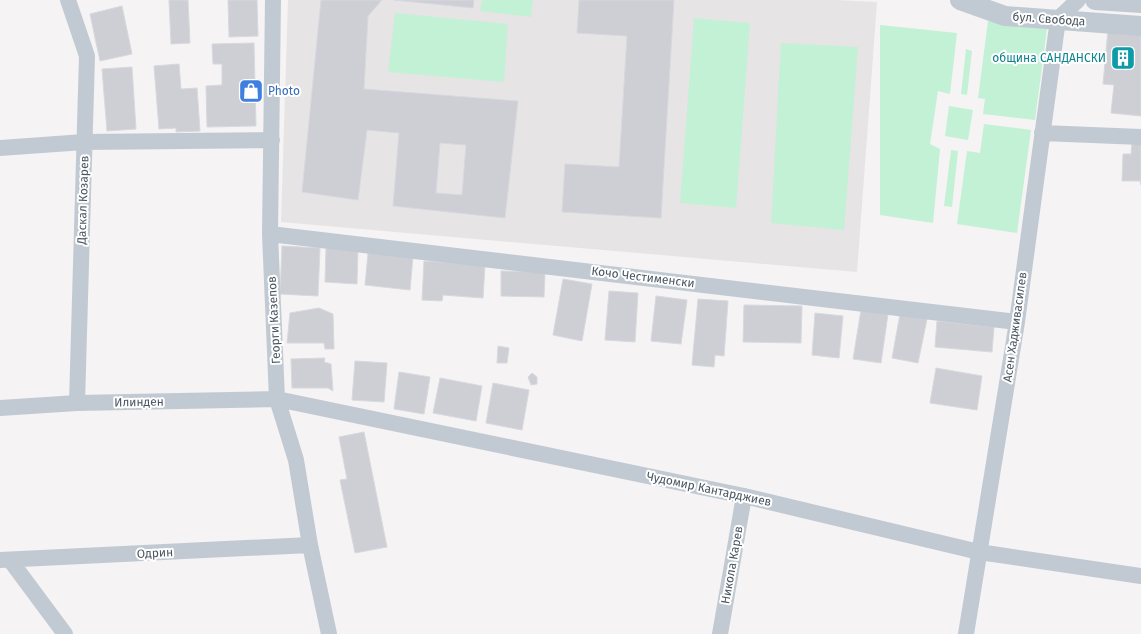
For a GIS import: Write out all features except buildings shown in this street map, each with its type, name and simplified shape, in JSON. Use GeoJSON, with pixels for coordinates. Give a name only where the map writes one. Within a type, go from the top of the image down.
{"type":"FeatureCollection","features":[{"type":"Feature","properties":{"kind":"street","name":"Даскал Козарев"},"geometry":{"type":"LineString","coordinates":[[68,0],[87,56],[77,403]]}},
{"type":"Feature","properties":{"kind":"street","name":"Георги Казепов"},"geometry":{"type":"LineString","coordinates":[[273,0],[270,234],[277,399],[296,460],[310,545],[329,634]]}},
{"type":"Feature","properties":{"kind":"street","name":"бул. Свобода"},"geometry":{"type":"LineString","coordinates":[[960,0],[1005,16],[1141,26]]}},
{"type":"Feature","properties":{"kind":"street"},"geometry":{"type":"LineString","coordinates":[[1058,19],[1078,0]]}},
{"type":"Feature","properties":{"kind":"street","name":"бул. Свобода"},"geometry":{"type":"LineString","coordinates":[[1095,0],[1141,4]]}},
{"type":"Feature","properties":{"kind":"street","name":"Асен Хадживасилев"},"geometry":{"type":"LineString","coordinates":[[966,634],[1017,322],[1058,19]]}},
{"type":"Feature","properties":{"kind":"street"},"geometry":{"type":"LineString","coordinates":[[1042,133],[1141,137]]}},
{"type":"Feature","properties":{"kind":"street"},"geometry":{"type":"LineString","coordinates":[[0,148],[84,142],[272,140]]}},
{"type":"Feature","properties":{"kind":"street","name":"Кочо Честименски"},"geometry":{"type":"LineString","coordinates":[[270,234],[1017,322]]}},
{"type":"Feature","properties":{"kind":"street","name":"Илинден"},"geometry":{"type":"LineString","coordinates":[[0,408],[77,403],[277,399]]}},
{"type":"Feature","properties":{"kind":"street","name":"Чудомир Кантарджиев"},"geometry":{"type":"LineString","coordinates":[[277,399],[744,496],[980,552],[1141,576]]}},
{"type":"Feature","properties":{"kind":"street","name":"Никола Карев"},"geometry":{"type":"LineString","coordinates":[[720,634],[744,496]]}},
{"type":"Feature","properties":{"kind":"street","name":"Одрин"},"geometry":{"type":"LineString","coordinates":[[5,560],[310,545]]}},
{"type":"Feature","properties":{"kind":"street"},"geometry":{"type":"LineString","coordinates":[[5,560],[65,634]]}},
{"type":"Feature","properties":{"kind":"shaded area"},"geometry":{"type":"Polygon","coordinates":[[[288,0],[836,0],[877,2],[857,272],[281,222],[288,0]]]}},
{"type":"Feature","properties":{"kind":"green space"},"geometry":{"type":"Polygon","coordinates":[[[482,0],[533,0],[531,17],[480,11],[482,0]]]}},
{"type":"Feature","properties":{"kind":"green space"},"geometry":{"type":"Polygon","coordinates":[[[395,13],[508,24],[504,82],[388,72],[395,13]]]}},
{"type":"Feature","properties":{"kind":"green space"},"geometry":{"type":"Polygon","coordinates":[[[694,18],[750,23],[736,208],[680,203],[694,18]]]}},
{"type":"Feature","properties":{"kind":"green space"},"geometry":{"type":"Polygon","coordinates":[[[988,21],[1047,29],[1035,120],[983,114],[985,99],[978,98],[988,21]]]}},
{"type":"Feature","properties":{"kind":"green space"},"geometry":{"type":"Polygon","coordinates":[[[880,25],[957,33],[950,94],[938,91],[930,144],[940,149],[933,223],[880,215],[880,25]]]}},
{"type":"Feature","properties":{"kind":"green space"},"geometry":{"type":"Polygon","coordinates":[[[781,43],[858,47],[844,230],[771,223],[781,43]]]}},
{"type":"Feature","properties":{"kind":"green space"},"geometry":{"type":"Polygon","coordinates":[[[966,49],[972,51],[967,95],[961,94],[966,49]]]}},
{"type":"Feature","properties":{"kind":"green space"},"geometry":{"type":"Polygon","coordinates":[[[949,106],[973,110],[968,140],[945,136],[949,106]]]}},
{"type":"Feature","properties":{"kind":"green space"},"geometry":{"type":"Polygon","coordinates":[[[984,124],[1031,130],[1017,233],[957,224],[967,151],[980,153],[984,124]]]}},
{"type":"Feature","properties":{"kind":"green space"},"geometry":{"type":"Polygon","coordinates":[[[951,150],[958,151],[952,207],[944,206],[951,150]]]}},
{"type":"Feature","properties":{"kind":"place","name":"община САНДАНСКИ"},"geometry":{"type":"Point","coordinates":[1123,58]}},
{"type":"Feature","properties":{"kind":"place","name":"Photo"},"geometry":{"type":"Point","coordinates":[251,91]}}]}
